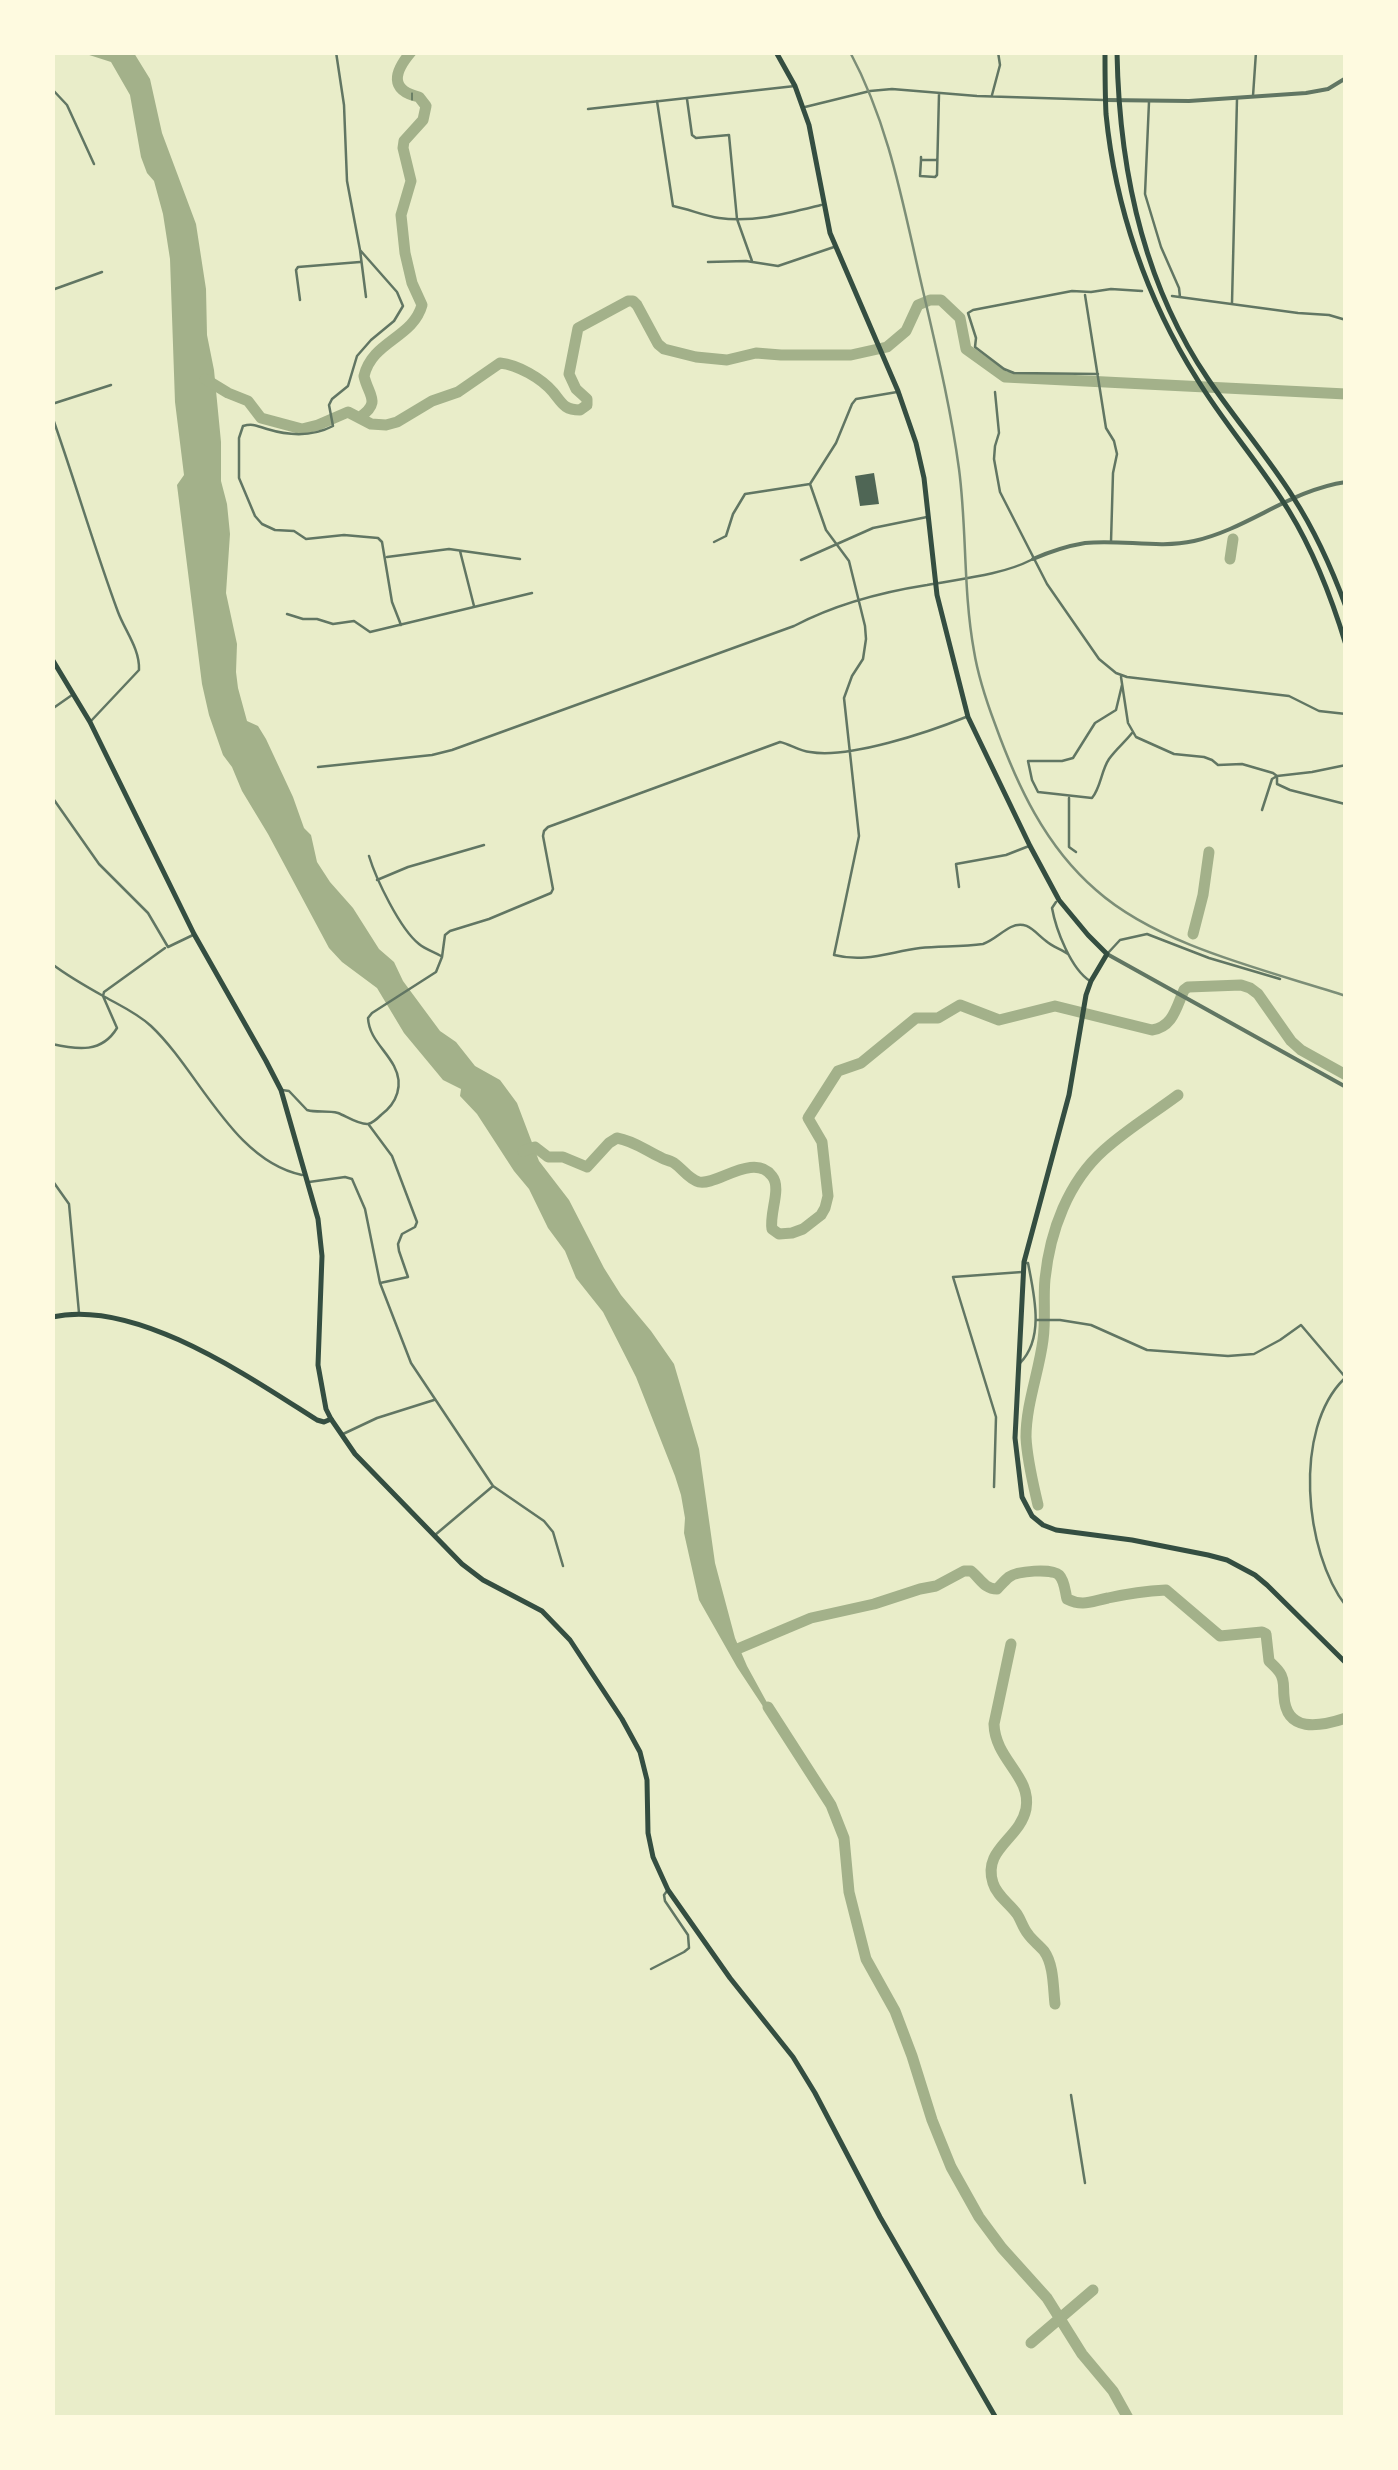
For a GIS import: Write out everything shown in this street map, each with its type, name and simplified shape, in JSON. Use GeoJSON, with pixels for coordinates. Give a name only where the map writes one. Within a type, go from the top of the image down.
{"type":"FeatureCollection","features":[{"type":"Feature","properties":{"kind":"main road"},"geometry":{"type":"LineString","coordinates":[[776,52],[803,108],[835,247],[898,391],[920,458],[936,584],[968,717],[1059,900],[1107,954],[1091,981],[1084,1004],[1069,1095],[1024,1262],[1015,1438],[1022,1497],[1032,1516],[1056,1530],[1132,1540],[1227,1560],[1267,1585],[1346,1663]]}},
{"type":"Feature","properties":{"kind":"main road"},"geometry":{"type":"LineString","coordinates":[[1105,52],[1105,100],[1117,185],[1158,306],[1196,378],[1283,502],[1321,576],[1346,645]]}},
{"type":"Feature","properties":{"kind":"main road"},"geometry":{"type":"LineString","coordinates":[[1117,52],[1118,100],[1131,196],[1144,246],[1175,323],[1207,378],[1294,498],[1346,607]]}},
{"type":"Feature","properties":{"kind":"main road"},"geometry":{"type":"LineString","coordinates":[[52,659],[90,722],[194,934],[281,1090],[321,1238],[318,1366],[331,1419],[372,1473],[462,1564],[542,1611],[580,1655],[640,1752],[652,1857],[668,1890],[800,2069],[994,2418]]}},
{"type":"Feature","properties":{"kind":"main road"},"geometry":{"type":"LineString","coordinates":[[52,1317],[80,1313],[114,1317],[198,1348],[317,1420],[331,1419]]}},
{"type":"Feature","properties":{"kind":"street"},"geometry":{"type":"LineString","coordinates":[[336,52],[342,83],[347,181],[366,297]]}},
{"type":"Feature","properties":{"kind":"street"},"geometry":{"type":"LineString","coordinates":[[992,96],[1000,65],[998,52]]}},
{"type":"Feature","properties":{"kind":"street"},"geometry":{"type":"LineString","coordinates":[[1253,96],[1256,52]]}},
{"type":"Feature","properties":{"kind":"street"},"geometry":{"type":"LineString","coordinates":[[803,108],[881,90],[1149,102],[1319,92],[1346,78]]}},
{"type":"Feature","properties":{"kind":"street"},"geometry":{"type":"LineString","coordinates":[[588,109],[795,86]]}},
{"type":"Feature","properties":{"kind":"street"},"geometry":{"type":"LineString","coordinates":[[52,89],[68,105],[94,164]]}},
{"type":"Feature","properties":{"kind":"street"},"geometry":{"type":"LineString","coordinates":[[937,160],[921,158],[920,176],[937,175],[940,93]]}},
{"type":"Feature","properties":{"kind":"street"},"geometry":{"type":"LineString","coordinates":[[1232,303],[1237,97]]}},
{"type":"Feature","properties":{"kind":"street"},"geometry":{"type":"LineString","coordinates":[[686,98],[692,135],[728,135],[737,218],[752,261]]}},
{"type":"Feature","properties":{"kind":"street"},"geometry":{"type":"LineString","coordinates":[[657,101],[673,206],[718,218],[737,218],[765,217],[823,204]]}},
{"type":"Feature","properties":{"kind":"street"},"geometry":{"type":"LineString","coordinates":[[1149,102],[1145,194],[1180,297]]}},
{"type":"Feature","properties":{"kind":"street"},"geometry":{"type":"LineString","coordinates":[[708,262],[752,261],[778,266],[835,247]]}},
{"type":"Feature","properties":{"kind":"street"},"geometry":{"type":"LineString","coordinates":[[360,250],[397,292],[403,306],[394,321],[357,356],[348,386],[332,399],[333,426],[315,434],[243,426],[238,467],[255,516],[269,528],[290,530],[306,539],[378,538],[401,625]]}},
{"type":"Feature","properties":{"kind":"street"},"geometry":{"type":"LineString","coordinates":[[300,300],[298,267],[361,262]]}},
{"type":"Feature","properties":{"kind":"street"},"geometry":{"type":"LineString","coordinates":[[52,290],[102,272]]}},
{"type":"Feature","properties":{"kind":"street"},"geometry":{"type":"LineString","coordinates":[[1098,375],[1004,370],[975,347],[968,314],[1072,291],[1142,292]]}},
{"type":"Feature","properties":{"kind":"street"},"geometry":{"type":"LineString","coordinates":[[1085,293],[1106,428],[1118,454],[1113,474],[1111,543]]}},
{"type":"Feature","properties":{"kind":"street"},"geometry":{"type":"LineString","coordinates":[[1172,296],[1330,314],[1346,320]]}},
{"type":"Feature","properties":{"kind":"street"},"geometry":{"type":"LineString","coordinates":[[52,404],[111,385]]}},
{"type":"Feature","properties":{"kind":"street"},"geometry":{"type":"LineString","coordinates":[[714,542],[726,536],[745,494],[810,484],[836,443],[856,400],[898,391]]}},
{"type":"Feature","properties":{"kind":"street"},"geometry":{"type":"LineString","coordinates":[[996,392],[999,423],[994,459],[1000,492],[1033,559],[1099,659],[1122,676],[1290,696],[1319,711],[1346,714]]}},
{"type":"Feature","properties":{"kind":"street"},"geometry":{"type":"LineString","coordinates":[[52,416],[140,666],[90,722]]}},
{"type":"Feature","properties":{"kind":"street"},"geometry":{"type":"LineString","coordinates":[[318,767],[452,750],[860,600],[1007,570],[1070,546],[1191,542],[1220,534],[1318,488],[1346,482]]}},
{"type":"Feature","properties":{"kind":"street"},"geometry":{"type":"LineString","coordinates":[[810,484],[826,530],[849,560],[866,639],[863,658],[844,698],[860,836],[834,955],[875,957],[923,948],[983,944],[1019,924],[1034,929],[1068,954]]}},
{"type":"Feature","properties":{"kind":"street"},"geometry":{"type":"LineString","coordinates":[[801,560],[873,528],[928,517]]}},
{"type":"Feature","properties":{"kind":"street"},"geometry":{"type":"LineString","coordinates":[[384,558],[450,549],[520,558]]}},
{"type":"Feature","properties":{"kind":"street"},"geometry":{"type":"LineString","coordinates":[[460,550],[474,606]]}},
{"type":"Feature","properties":{"kind":"street"},"geometry":{"type":"LineString","coordinates":[[288,614],[333,624],[354,621],[370,632],[532,594]]}},
{"type":"Feature","properties":{"kind":"street"},"geometry":{"type":"LineString","coordinates":[[1122,676],[1132,732],[1142,741],[1174,754],[1212,760],[1219,766],[1242,764],[1276,776],[1346,764]]}},
{"type":"Feature","properties":{"kind":"street"},"geometry":{"type":"LineString","coordinates":[[1122,684],[1116,710],[1095,724],[1073,758],[1028,761],[1038,792],[1096,796],[1109,759],[1132,732]]}},
{"type":"Feature","properties":{"kind":"street"},"geometry":{"type":"LineString","coordinates":[[52,709],[73,694]]}},
{"type":"Feature","properties":{"kind":"street"},"geometry":{"type":"LineString","coordinates":[[368,1124],[392,1106],[398,1089],[394,1066],[372,1035],[368,1018],[440,965],[444,934],[551,893],[544,836],[548,827],[780,742],[810,752],[849,750],[968,717]]}},
{"type":"Feature","properties":{"kind":"street"},"geometry":{"type":"LineString","coordinates":[[1262,810],[1276,776]]}},
{"type":"Feature","properties":{"kind":"street"},"geometry":{"type":"LineString","coordinates":[[1276,776],[1277,784],[1345,804],[1346,812]]}},
{"type":"Feature","properties":{"kind":"street"},"geometry":{"type":"LineString","coordinates":[[1069,796],[1069,847],[1076,852]]}},
{"type":"Feature","properties":{"kind":"street"},"geometry":{"type":"LineString","coordinates":[[52,797],[98,864],[148,913],[168,947]]}},
{"type":"Feature","properties":{"kind":"street"},"geometry":{"type":"LineString","coordinates":[[378,880],[484,845]]}},
{"type":"Feature","properties":{"kind":"street"},"geometry":{"type":"LineString","coordinates":[[959,887],[956,864],[1006,855],[1030,846]]}},
{"type":"Feature","properties":{"kind":"street"},"geometry":{"type":"LineString","coordinates":[[369,856],[409,934],[442,957]]}},
{"type":"Feature","properties":{"kind":"street"},"geometry":{"type":"LineString","coordinates":[[1059,900],[1052,908],[1057,932],[1082,976],[1091,981]]}},
{"type":"Feature","properties":{"kind":"street"},"geometry":{"type":"LineString","coordinates":[[103,996],[168,947],[194,934]]}},
{"type":"Feature","properties":{"kind":"street"},"geometry":{"type":"LineString","coordinates":[[1280,980],[1147,934],[1120,940],[1107,954],[1346,1087]]}},
{"type":"Feature","properties":{"kind":"street"},"geometry":{"type":"LineString","coordinates":[[52,964],[138,1016],[167,1042],[230,1126],[274,1166],[307,1178],[352,1179],[366,1210],[380,1282],[404,1347],[493,1486],[544,1521],[553,1532],[563,1566]]}},
{"type":"Feature","properties":{"kind":"street"},"geometry":{"type":"LineString","coordinates":[[52,1044],[82,1050],[94,1048],[116,1032],[103,996]]}},
{"type":"Feature","properties":{"kind":"street"},"geometry":{"type":"LineString","coordinates":[[281,1090],[289,1090],[307,1110],[331,1111],[368,1124],[392,1156],[417,1222],[415,1228],[402,1234],[398,1244],[408,1277],[380,1282]]}},
{"type":"Feature","properties":{"kind":"street"},"geometry":{"type":"LineString","coordinates":[[54,1183],[69,1204],[80,1313]]}},
{"type":"Feature","properties":{"kind":"street"},"geometry":{"type":"LineString","coordinates":[[1018,1364],[1028,1354],[1038,1320],[1028,1264],[1024,1262]]}},
{"type":"Feature","properties":{"kind":"street"},"geometry":{"type":"LineString","coordinates":[[994,1487],[996,1416],[953,1278],[1023,1272]]}},
{"type":"Feature","properties":{"kind":"street"},"geometry":{"type":"LineString","coordinates":[[1038,1320],[1090,1325],[1147,1350],[1228,1356],[1254,1354],[1301,1325],[1346,1378],[1332,1390],[1324,1406],[1309,1486],[1321,1560],[1346,1606]]}},
{"type":"Feature","properties":{"kind":"street"},"geometry":{"type":"LineString","coordinates":[[342,1436],[377,1418],[435,1400]]}},
{"type":"Feature","properties":{"kind":"street"},"geometry":{"type":"LineString","coordinates":[[434,1536],[493,1486]]}},
{"type":"Feature","properties":{"kind":"street"},"geometry":{"type":"LineString","coordinates":[[651,1968],[689,1948],[688,1935],[665,1902],[668,1890]]}},
{"type":"Feature","properties":{"kind":"street"},"geometry":{"type":"LineString","coordinates":[[1071,2095],[1085,2182]]}},
{"type":"Feature","properties":{"kind":"path"},"geometry":{"type":"LineString","coordinates":[[412,93],[412,100]]}},
{"type":"Feature","properties":{"kind":"shaded area"},"geometry":{"type":"Polygon","coordinates":[[[83,53],[134,53],[150,79],[162,133],[196,224],[214,370],[221,481],[230,534],[226,593],[237,644],[238,688],[247,721],[258,726],[266,739],[304,828],[311,835],[317,862],[330,882],[353,908],[379,949],[394,962],[403,981],[440,1031],[456,1042],[475,1066],[500,1080],[517,1103],[539,1161],[569,1200],[621,1295],[674,1364],[699,1449],[715,1563],[735,1638],[799,1761],[737,1667],[699,1600],[675,1476],[636,1377],[603,1312],[576,1278],[529,1189],[460,1096],[461,1089],[443,1080],[404,1033],[377,988],[329,948],[223,755],[202,684],[177,485],[184,475],[175,402],[170,259],[163,214],[154,181],[141,157],[130,95],[111,62],[83,53]]]}},
{"type":"Feature","properties":{"kind":"building"},"geometry":{"type":"Polygon","coordinates":[[[874,473],[879,504],[860,506],[855,476],[874,473]]]}},
{"type":"Feature","properties":{"kind":"waterway"},"geometry":{"type":"LineString","coordinates":[[360,417],[372,402],[364,376],[368,364],[410,325],[422,305],[412,283],[401,215],[411,181],[404,141],[423,120],[426,106],[419,97],[403,90],[397,79],[411,52]]}},
{"type":"Feature","properties":{"kind":"waterway"},"geometry":{"type":"LineString","coordinates":[[205,379],[248,401],[261,418],[302,429],[348,412],[371,424],[397,422],[432,401],[458,392],[500,363],[529,373],[564,405],[580,410],[587,405],[587,399],[576,389],[569,374],[578,328],[628,301],[637,305],[664,349],[727,360],[756,353],[851,355],[887,347],[906,331],[918,305],[941,300],[960,318],[966,349],[1005,377],[1346,394]]}},
{"type":"Feature","properties":{"kind":"waterway"},"geometry":{"type":"LineString","coordinates":[[1230,559],[1233,539]]}},
{"type":"Feature","properties":{"kind":"waterway"},"geometry":{"type":"LineString","coordinates":[[1193,934],[1209,852]]}},
{"type":"Feature","properties":{"kind":"waterway"},"geometry":{"type":"LineString","coordinates":[[523,1151],[535,1147],[548,1157],[563,1157],[587,1167],[617,1138],[673,1162],[699,1182],[755,1167],[775,1181],[772,1229],[779,1234],[792,1233],[803,1229],[825,1208],[828,1196],[822,1142],[808,1118],[838,1071],[861,1063],[916,1018],[938,1018],[960,1005],[999,1020],[1055,1006],[1152,1030],[1169,1021],[1188,987],[1241,985],[1258,994],[1301,1050],[1346,1075]]}},
{"type":"Feature","properties":{"kind":"waterway"},"geometry":{"type":"LineString","coordinates":[[1038,1505],[1026,1437],[1043,1340],[1045,1279],[1056,1226],[1071,1192],[1091,1163],[1178,1095]]}},
{"type":"Feature","properties":{"kind":"waterway"},"geometry":{"type":"LineString","coordinates":[[735,1650],[811,1618],[936,1586],[964,1571],[971,1571],[993,1589],[1013,1575],[1049,1572],[1061,1577],[1067,1599],[1078,1603],[1166,1590],[1220,1636],[1262,1632],[1266,1634],[1269,1661],[1283,1678],[1286,1708],[1291,1716],[1297,1722],[1315,1725],[1346,1718]]}},
{"type":"Feature","properties":{"kind":"waterway"},"geometry":{"type":"LineString","coordinates":[[1011,1644],[994,1724],[1000,1748],[1024,1787],[1026,1809],[997,1853],[991,1871],[997,1892],[1047,1957],[1055,2004]]}},
{"type":"Feature","properties":{"kind":"waterway"},"geometry":{"type":"LineString","coordinates":[[768,1707],[831,1805],[844,1838],[849,1892],[866,1959],[895,2011],[951,2167],[979,2217],[1047,2298],[1128,2418]]}},
{"type":"Feature","properties":{"kind":"waterway"},"geometry":{"type":"LineString","coordinates":[[1031,2343],[1093,2290]]}},
{"type":"Feature","properties":{"kind":"railway"},"geometry":{"type":"LineString","coordinates":[[850,52],[874,104],[905,213],[955,444],[976,660],[992,715],[1023,792],[1062,854],[1096,890],[1122,910],[1150,927],[1215,954],[1346,996]]}}]}
